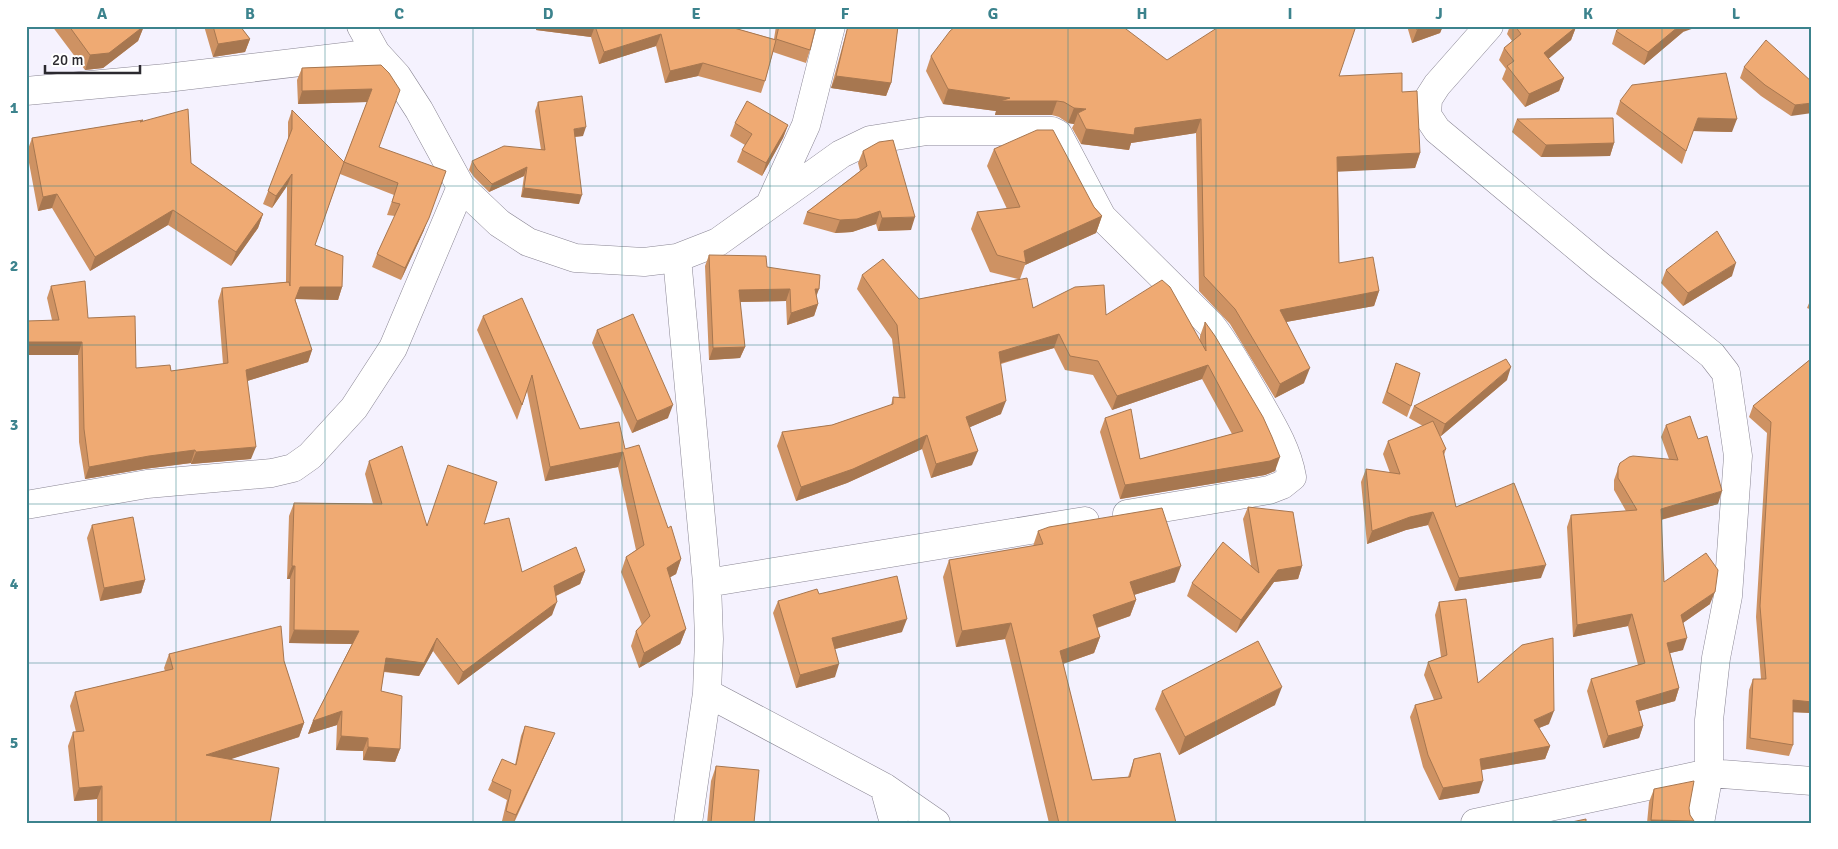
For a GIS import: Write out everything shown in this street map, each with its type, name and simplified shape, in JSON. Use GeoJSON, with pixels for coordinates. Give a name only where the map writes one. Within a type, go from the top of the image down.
{"type":"FeatureCollection","features":[{"type":"Feature","properties":{"kind":"street"},"geometry":{"type":"LineString","coordinates":[[361,26],[376,53],[397,76],[419,110],[461,186],[499,223],[528,242],[575,258],[644,262],[677,258],[718,242],[841,154],[870,140],[927,131],[1052,131],[1058,134],[1102,217],[1224,340],[1273,426],[1290,463],[1292,477],[1282,485],[1269,490],[707,583]]}},
{"type":"Feature","properties":{"kind":"street"},"geometry":{"type":"LineString","coordinates":[[769,207],[806,125],[831,26]]}},
{"type":"Feature","properties":{"kind":"street"},"geometry":{"type":"LineString","coordinates":[[1490,26],[1437,85],[1428,99],[1427,115],[1437,130],[1600,266],[1712,356],[1726,373],[1738,456],[1728,596],[1716,658],[1709,720],[1710,773],[1700,823]]}},
{"type":"Feature","properties":{"kind":"street"},"geometry":{"type":"LineString","coordinates":[[26,91],[166,78],[376,53]]}},
{"type":"Feature","properties":{"kind":"street"},"geometry":{"type":"LineString","coordinates":[[26,505],[147,484],[272,473],[293,468],[310,456],[354,408],[393,348],[461,186]]}},
{"type":"Feature","properties":{"kind":"street"},"geometry":{"type":"LineString","coordinates":[[677,258],[707,583],[709,639],[707,692],[688,823]]}},
{"type":"Feature","properties":{"kind":"street"},"geometry":{"type":"LineString","coordinates":[[707,692],[884,787],[936,823]]}},
{"type":"Feature","properties":{"kind":"street"},"geometry":{"type":"LineString","coordinates":[[1475,823],[1710,773],[1812,781]]}},
{"type":"Feature","properties":{"kind":"street"},"geometry":{"type":"LineString","coordinates":[[884,787],[894,823]]}},
{"type":"Feature","properties":{"kind":"building"},"geometry":{"type":"Polygon","coordinates":[[[69,26],[144,26],[109,53],[90,55],[69,26]]]}},
{"type":"Feature","properties":{"kind":"building"},"geometry":{"type":"Polygon","coordinates":[[[213,26],[240,26],[250,39],[218,44],[213,26]]]}},
{"type":"Feature","properties":{"kind":"building"},"geometry":{"type":"Polygon","coordinates":[[[595,26],[727,26],[776,40],[765,81],[703,63],[670,71],[661,34],[604,52],[595,26]]]}},
{"type":"Feature","properties":{"kind":"building"},"geometry":{"type":"Polygon","coordinates":[[[779,26],[816,26],[810,50],[776,39],[779,26]]]}},
{"type":"Feature","properties":{"kind":"building"},"geometry":{"type":"Polygon","coordinates":[[[848,26],[898,26],[891,83],[836,76],[848,26]]]}},
{"type":"Feature","properties":{"kind":"building"},"geometry":{"type":"Polygon","coordinates":[[[956,26],[1122,26],[1167,60],[1220,26],[1356,26],[1339,76],[1402,73],[1402,92],[1417,91],[1420,153],[1337,157],[1339,263],[1373,257],[1379,291],[1280,310],[1310,368],[1280,384],[1235,309],[1204,276],[1201,119],[1135,128],[1134,135],[1086,129],[1078,113],[1086,109],[1074,108],[1064,102],[1000,101],[1010,98],[948,89],[931,56],[956,26]]]}},
{"type":"Feature","properties":{"kind":"building"},"geometry":{"type":"Polygon","coordinates":[[[1416,26],[1428,26],[1417,30],[1416,26]]]}},
{"type":"Feature","properties":{"kind":"building"},"geometry":{"type":"Polygon","coordinates":[[[1515,26],[1576,27],[1544,53],[1564,78],[1529,94],[1507,66],[1514,61],[1504,48],[1521,34],[1515,26]]]}},
{"type":"Feature","properties":{"kind":"building"},"geometry":{"type":"Polygon","coordinates":[[[1622,26],[1679,26],[1648,52],[1616,31],[1622,26]]]}},
{"type":"Feature","properties":{"kind":"building"},"geometry":{"type":"Polygon","coordinates":[[[1766,40],[1812,82],[1812,103],[1795,105],[1765,85],[1744,67],[1766,40]]]}},
{"type":"Feature","properties":{"kind":"building"},"geometry":{"type":"Polygon","coordinates":[[[381,65],[389,73],[400,90],[379,147],[446,171],[429,218],[405,268],[377,254],[400,204],[392,202],[398,183],[344,162],[372,89],[302,91],[302,68],[381,65]]]}},
{"type":"Feature","properties":{"kind":"building"},"geometry":{"type":"Polygon","coordinates":[[[1726,73],[1737,119],[1698,118],[1686,151],[1620,101],[1632,85],[1726,73]]]}},
{"type":"Feature","properties":{"kind":"building"},"geometry":{"type":"Polygon","coordinates":[[[582,96],[586,127],[574,129],[582,195],[524,188],[527,167],[492,184],[477,169],[472,161],[504,146],[545,150],[538,102],[582,96]]]}},
{"type":"Feature","properties":{"kind":"building"},"geometry":{"type":"Polygon","coordinates":[[[747,101],[788,125],[766,163],[742,150],[752,134],[735,123],[747,101]]]}},
{"type":"Feature","properties":{"kind":"building"},"geometry":{"type":"Polygon","coordinates":[[[188,109],[191,163],[263,214],[236,252],[173,210],[95,257],[57,194],[43,197],[32,138],[143,120],[140,122],[188,109]]]}},
{"type":"Feature","properties":{"kind":"building"},"geometry":{"type":"Polygon","coordinates":[[[292,110],[344,162],[315,245],[343,256],[342,287],[300,287],[295,300],[312,350],[246,370],[256,447],[196,452],[195,450],[89,467],[84,429],[82,342],[26,342],[26,321],[59,320],[51,286],[85,281],[88,318],[135,316],[136,368],[170,365],[171,371],[228,363],[222,288],[289,282],[290,286],[292,174],[276,196],[268,191],[292,129],[292,110]]]}},
{"type":"Feature","properties":{"kind":"building"},"geometry":{"type":"Polygon","coordinates":[[[1613,118],[1614,143],[1546,145],[1517,119],[1613,118]]]}},
{"type":"Feature","properties":{"kind":"building"},"geometry":{"type":"Polygon","coordinates":[[[1037,130],[1053,130],[1094,207],[1102,216],[1024,251],[1026,263],[997,255],[977,212],[1020,207],[994,149],[1037,130]]]}},
{"type":"Feature","properties":{"kind":"building"},"geometry":{"type":"Polygon","coordinates":[[[893,140],[915,217],[882,218],[880,211],[857,219],[840,220],[807,212],[867,166],[863,151],[879,142],[893,140]]]}},
{"type":"Feature","properties":{"kind":"building"},"geometry":{"type":"Polygon","coordinates":[[[1717,231],[1736,263],[1688,293],[1666,270],[1717,231]]]}},
{"type":"Feature","properties":{"kind":"building"},"geometry":{"type":"Polygon","coordinates":[[[709,255],[766,256],[767,267],[820,275],[819,289],[815,289],[818,304],[791,313],[790,289],[739,290],[745,347],[713,348],[709,255]]]}},
{"type":"Feature","properties":{"kind":"building"},"geometry":{"type":"Polygon","coordinates":[[[883,259],[919,299],[1027,278],[1033,308],[1075,287],[1104,285],[1106,315],[1162,280],[1170,287],[1206,351],[1205,322],[1215,336],[1263,417],[1280,457],[1270,461],[1125,485],[1105,418],[1131,409],[1140,459],[1243,431],[1208,365],[1117,396],[1098,361],[1070,356],[1059,334],[999,352],[1006,401],[966,417],[978,451],[936,464],[927,435],[853,469],[801,487],[782,432],[832,425],[893,404],[893,397],[905,398],[897,325],[862,275],[883,259]]]}},
{"type":"Feature","properties":{"kind":"building"},"geometry":{"type":"Polygon","coordinates":[[[522,298],[580,429],[619,422],[625,449],[639,445],[668,528],[671,526],[681,559],[667,568],[686,629],[644,653],[636,631],[650,616],[626,557],[644,545],[623,452],[550,467],[532,375],[522,405],[483,316],[522,298]]]}},
{"type":"Feature","properties":{"kind":"building"},"geometry":{"type":"Polygon","coordinates":[[[633,314],[673,405],[637,421],[597,330],[633,314]]]}},
{"type":"Feature","properties":{"kind":"building"},"geometry":{"type":"Polygon","coordinates":[[[1812,358],[1812,702],[1793,700],[1793,745],[1750,738],[1753,679],[1766,679],[1760,606],[1771,422],[1753,406],[1812,358]]]}},
{"type":"Feature","properties":{"kind":"building"},"geometry":{"type":"Polygon","coordinates":[[[1506,359],[1511,367],[1445,424],[1414,406],[1506,359]]]}},
{"type":"Feature","properties":{"kind":"building"},"geometry":{"type":"Polygon","coordinates":[[[1396,363],[1420,373],[1411,406],[1387,392],[1396,363]]]}},
{"type":"Feature","properties":{"kind":"building"},"geometry":{"type":"Polygon","coordinates":[[[1690,416],[1698,439],[1707,436],[1722,491],[1661,509],[1664,582],[1706,553],[1718,570],[1715,592],[1681,615],[1687,638],[1667,643],[1679,688],[1636,701],[1643,726],[1608,736],[1591,679],[1645,663],[1632,614],[1577,625],[1571,515],[1637,510],[1618,478],[1620,463],[1633,456],[1678,460],[1666,425],[1690,416]]]}},
{"type":"Feature","properties":{"kind":"building"},"geometry":{"type":"Polygon","coordinates":[[[1433,421],[1446,449],[1443,451],[1456,507],[1514,483],[1546,565],[1459,578],[1433,512],[1410,517],[1372,531],[1366,469],[1400,474],[1388,441],[1433,421]]]}},
{"type":"Feature","properties":{"kind":"building"},"geometry":{"type":"Polygon","coordinates":[[[402,446],[427,526],[448,465],[497,482],[484,524],[509,518],[522,572],[576,547],[585,571],[554,586],[557,602],[463,672],[437,638],[424,663],[386,658],[381,691],[402,696],[400,749],[368,747],[368,738],[341,736],[342,711],[313,721],[359,631],[294,630],[295,566],[292,566],[294,503],[382,504],[369,461],[402,446]]]}},
{"type":"Feature","properties":{"kind":"building"},"geometry":{"type":"Polygon","coordinates":[[[1248,507],[1293,512],[1302,566],[1278,570],[1241,620],[1192,583],[1223,542],[1259,573],[1248,507]]]}},
{"type":"Feature","properties":{"kind":"building"},"geometry":{"type":"Polygon","coordinates":[[[1162,508],[1181,566],[1130,582],[1136,600],[1093,615],[1100,637],[1060,651],[1092,780],[1130,777],[1134,759],[1160,753],[1176,823],[1059,823],[1011,623],[962,631],[949,560],[1043,544],[1038,531],[1049,527],[1162,508]]]}},
{"type":"Feature","properties":{"kind":"building"},"geometry":{"type":"Polygon","coordinates":[[[133,517],[145,580],[104,588],[92,525],[133,517]]]}},
{"type":"Feature","properties":{"kind":"building"},"geometry":{"type":"Polygon","coordinates":[[[897,576],[907,619],[832,638],[839,664],[800,675],[778,601],[817,589],[819,594],[897,576]]]}},
{"type":"Feature","properties":{"kind":"building"},"geometry":{"type":"Polygon","coordinates":[[[1466,599],[1478,683],[1522,645],[1553,638],[1554,711],[1534,720],[1550,746],[1480,759],[1483,781],[1443,788],[1428,755],[1415,705],[1442,698],[1428,662],[1447,655],[1439,602],[1466,599]]]}},
{"type":"Feature","properties":{"kind":"building"},"geometry":{"type":"Polygon","coordinates":[[[281,626],[284,661],[304,723],[206,755],[279,768],[270,823],[102,823],[102,786],[79,788],[73,732],[84,731],[75,692],[173,669],[169,654],[281,626]]]}},
{"type":"Feature","properties":{"kind":"building"},"geometry":{"type":"Polygon","coordinates":[[[1258,641],[1282,687],[1185,737],[1162,691],[1258,641]]]}},
{"type":"Feature","properties":{"kind":"building"},"geometry":{"type":"Polygon","coordinates":[[[525,726],[555,733],[516,815],[506,811],[511,790],[492,781],[502,759],[516,765],[525,726]]]}},
{"type":"Feature","properties":{"kind":"building"},"geometry":{"type":"Polygon","coordinates":[[[716,766],[759,770],[754,823],[711,823],[716,766]]]}},
{"type":"Feature","properties":{"kind":"building"},"geometry":{"type":"Polygon","coordinates":[[[1694,781],[1689,808],[1690,815],[1694,821],[1651,820],[1654,789],[1694,781]]]}},
{"type":"Feature","properties":{"kind":"building"},"geometry":{"type":"Polygon","coordinates":[[[1586,819],[1586,823],[1567,823],[1586,819]]]}}]}
